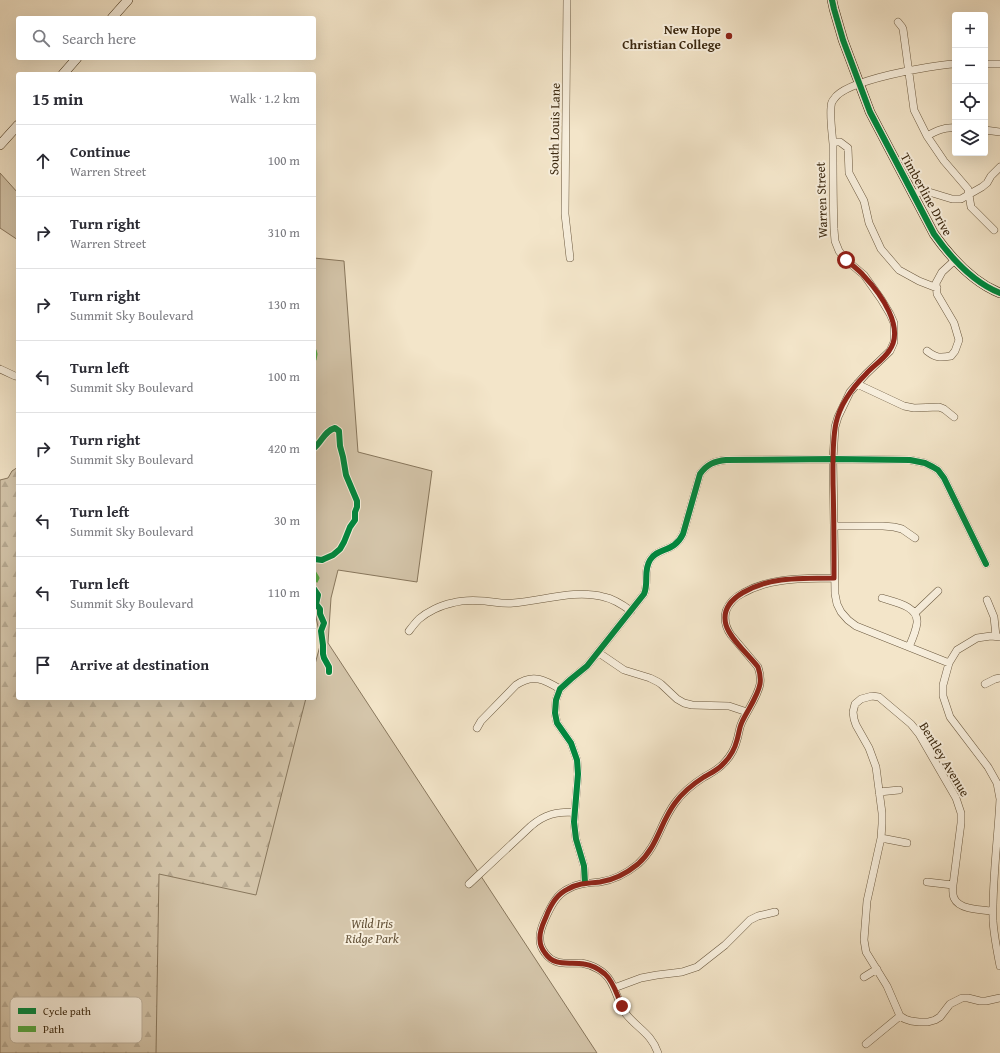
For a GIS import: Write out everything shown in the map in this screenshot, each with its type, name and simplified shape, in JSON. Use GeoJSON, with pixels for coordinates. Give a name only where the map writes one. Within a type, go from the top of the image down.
{"type":"FeatureCollection","features":[{"type":"Feature","properties":{"kind":"street"},"geometry":{"type":"LineString","coordinates":[[114,16],[128,0]]}},
{"type":"Feature","properties":{"kind":"street","name":"South Louis Lane"},"geometry":{"type":"LineString","coordinates":[[567,0],[565,214],[570,258]]}},
{"type":"Feature","properties":{"kind":"street"},"geometry":{"type":"LineString","coordinates":[[832,0],[837,23],[859,84],[908,70],[952,64]]}},
{"type":"Feature","properties":{"kind":"street"},"geometry":{"type":"LineString","coordinates":[[898,22],[903,29],[914,110],[927,136],[944,161],[968,189],[971,207],[994,230]]}},
{"type":"Feature","properties":{"kind":"street"},"geometry":{"type":"LineString","coordinates":[[66,72],[75,60]]}},
{"type":"Feature","properties":{"kind":"street"},"geometry":{"type":"LineString","coordinates":[[988,64],[1000,64]]}},
{"type":"Feature","properties":{"kind":"street","name":"Warren Street"},"geometry":{"type":"LineString","coordinates":[[859,84],[838,94],[833,100],[831,106],[835,241],[839,251],[846,260],[864,275],[874,288],[890,314],[894,323],[894,342],[890,351],[850,392],[836,422],[833,459],[835,594],[837,604],[841,612],[852,624],[861,629],[948,662]]}},
{"type":"Feature","properties":{"kind":"street","name":"Timberline Drive"},"geometry":{"type":"LineString","coordinates":[[859,84],[870,112],[934,234],[955,260],[978,281],[1000,293]]}},
{"type":"Feature","properties":{"kind":"street"},"geometry":{"type":"LineString","coordinates":[[0,145],[16,127]]}},
{"type":"Feature","properties":{"kind":"street"},"geometry":{"type":"LineString","coordinates":[[927,136],[942,129],[952,127]]}},
{"type":"Feature","properties":{"kind":"street"},"geometry":{"type":"LineString","coordinates":[[988,130],[1000,132]]}},
{"type":"Feature","properties":{"kind":"street"},"geometry":{"type":"LineString","coordinates":[[833,142],[840,142],[848,148],[849,173],[864,201],[869,223],[882,249],[899,270],[936,288]]}},
{"type":"Feature","properties":{"kind":"street"},"geometry":{"type":"LineString","coordinates":[[913,193],[929,192],[952,199],[962,198],[987,183],[991,176],[1000,167]]}},
{"type":"Feature","properties":{"kind":"street"},"geometry":{"type":"LineString","coordinates":[[927,351],[933,356],[940,358],[951,356],[955,351],[959,340],[954,323],[937,294],[936,288],[936,282],[942,272],[955,260]]}},
{"type":"Feature","properties":{"kind":"street"},"geometry":{"type":"LineString","coordinates":[[0,369],[15,376]]}},
{"type":"Feature","properties":{"kind":"street"},"geometry":{"type":"LineString","coordinates":[[857,384],[904,406],[914,408],[939,407],[954,417]]}},
{"type":"Feature","properties":{"kind":"street"},"geometry":{"type":"LineString","coordinates":[[585,883],[583,861],[575,833],[574,812],[578,778],[577,760],[571,743],[559,726],[555,710],[556,700],[560,688],[587,666],[599,653],[645,592],[647,564],[651,558],[673,546],[681,538],[700,474],[709,464],[726,460],[833,459],[910,460],[925,463],[938,470],[944,478],[986,564]]}},
{"type":"Feature","properties":{"kind":"street"},"geometry":{"type":"LineString","coordinates":[[834,526],[894,527],[915,538]]}},
{"type":"Feature","properties":{"kind":"street"},"geometry":{"type":"LineString","coordinates":[[658,1053],[651,1038],[626,1013],[611,981],[606,975],[591,965],[582,963],[562,964],[554,962],[542,949],[540,932],[549,910],[558,896],[568,889],[585,883],[601,882],[619,876],[631,870],[642,860],[652,848],[669,812],[676,802],[690,787],[718,769],[728,759],[736,743],[740,726],[758,690],[761,680],[756,664],[729,632],[726,626],[725,618],[728,606],[733,600],[744,592],[769,582],[834,578]]}},
{"type":"Feature","properties":{"kind":"street"},"geometry":{"type":"LineString","coordinates":[[915,613],[938,591]]}},
{"type":"Feature","properties":{"kind":"street"},"geometry":{"type":"LineString","coordinates":[[409,630],[420,618],[439,607],[469,600],[512,603],[568,596],[591,595],[604,597],[617,602],[631,611]]}},
{"type":"Feature","properties":{"kind":"street"},"geometry":{"type":"LineString","coordinates":[[882,598],[909,608],[915,613],[917,624],[909,647]]}},
{"type":"Feature","properties":{"kind":"street"},"geometry":{"type":"LineString","coordinates":[[987,600],[994,617],[998,636],[977,638],[957,650],[948,662],[943,684],[943,696],[950,717],[988,767],[997,783],[1000,799],[993,911],[994,933],[1000,966]]}},
{"type":"Feature","properties":{"kind":"street"},"geometry":{"type":"LineString","coordinates":[[599,653],[624,670],[650,678],[662,684],[674,697],[684,703],[692,705],[729,706],[747,712]]}},
{"type":"Feature","properties":{"kind":"street"},"geometry":{"type":"LineString","coordinates":[[985,684],[1000,678]]}},
{"type":"Feature","properties":{"kind":"street"},"geometry":{"type":"LineString","coordinates":[[477,728],[481,721],[521,681],[540,679],[560,688]]}},
{"type":"Feature","properties":{"kind":"street","name":"Bentley Avenue"},"geometry":{"type":"LineString","coordinates":[[900,1016],[887,986],[866,952],[864,940],[868,891],[881,838],[882,824],[880,792],[876,767],[873,756],[854,719],[853,712],[855,704],[860,699],[872,696],[879,697],[911,724],[919,734],[956,798],[961,813],[953,885],[954,899],[964,906],[993,911]]}},
{"type":"Feature","properties":{"kind":"street"},"geometry":{"type":"LineString","coordinates":[[880,792],[899,790]]}},
{"type":"Feature","properties":{"kind":"street"},"geometry":{"type":"LineString","coordinates":[[469,884],[540,819],[559,812],[574,812]]}},
{"type":"Feature","properties":{"kind":"street"},"geometry":{"type":"LineString","coordinates":[[881,838],[907,843]]}},
{"type":"Feature","properties":{"kind":"street"},"geometry":{"type":"LineString","coordinates":[[927,882],[953,885]]}},
{"type":"Feature","properties":{"kind":"street"},"geometry":{"type":"LineString","coordinates":[[614,988],[641,978],[682,972],[697,967],[725,945],[750,920],[758,916],[775,912]]}},
{"type":"Feature","properties":{"kind":"street"},"geometry":{"type":"LineString","coordinates":[[864,977],[877,969]]}},
{"type":"Feature","properties":{"kind":"street"},"geometry":{"type":"LineString","coordinates":[[866,1044],[900,1016],[911,1021],[928,1022],[940,1017],[950,1004],[962,998],[986,1001],[1000,998]]}},
{"type":"Feature","properties":{"kind":"green space"},"geometry":{"type":"Polygon","coordinates":[[[0,173],[16,191],[16,239],[0,228],[0,173]]]}},
{"type":"Feature","properties":{"kind":"green space","name":"Wild Iris Ridge Park"},"geometry":{"type":"Polygon","coordinates":[[[316,258],[344,261],[358,452],[432,471],[417,582],[338,570],[331,598],[328,643],[597,1053],[156,1053],[159,874],[256,895],[305,700],[316,700],[316,661],[321,642],[316,617],[316,258]]]}},
{"type":"Feature","properties":{"kind":"green space"},"geometry":{"type":"Polygon","coordinates":[[[16,468],[16,700],[314,700],[397,1053],[0,1053],[0,480],[8,478],[12,471],[16,468]]]}},
{"type":"Feature","properties":{"kind":"marked path"},"geometry":{"type":"LineString","coordinates":[[316,576],[316,580]]}},
{"type":"Feature","properties":{"kind":"cycle path"},"geometry":{"type":"LineString","coordinates":[[832,0],[843,40],[870,112],[934,234],[955,260],[971,276],[980,283],[1000,293]]}},
{"type":"Feature","properties":{"kind":"cycle path"},"geometry":{"type":"LineString","coordinates":[[316,447],[331,429],[335,428],[339,431],[340,446],[346,475],[357,501],[355,520],[350,527],[340,549],[333,555],[322,560],[316,559]]}},
{"type":"Feature","properties":{"kind":"cycle path"},"geometry":{"type":"LineString","coordinates":[[585,883],[584,866],[576,839],[574,822],[578,774],[577,760],[571,743],[557,723],[555,713],[556,700],[560,689],[587,666],[644,594],[647,568],[653,556],[671,547],[683,534],[700,474],[708,465],[726,460],[833,459],[910,460],[925,463],[938,470],[944,478],[986,564]]}},
{"type":"Feature","properties":{"kind":"cycle path"},"geometry":{"type":"LineString","coordinates":[[316,592],[318,595],[316,604]]}},
{"type":"Feature","properties":{"kind":"cycle path"},"geometry":{"type":"LineString","coordinates":[[316,604],[320,609],[320,614],[324,623],[321,631],[323,654],[329,667],[329,672]]}},
{"type":"Feature","properties":{"kind":"place","name":"New Hope Christian College"},"geometry":{"type":"Point","coordinates":[729,36]}},
{"type":"Feature","properties":{"kind":"route"},"geometry":{"type":"LineString","coordinates":[[622,1006],[611,981],[599,970],[591,965],[582,963],[562,964],[554,962],[548,957],[542,949],[540,932],[549,910],[558,896],[568,889],[585,883],[601,882],[625,874],[642,860],[652,848],[669,812],[680,797],[690,787],[718,769],[730,755],[738,740],[739,729],[758,690],[761,676],[758,667],[729,632],[726,622],[726,614],[730,603],[744,592],[769,582],[834,578],[833,459],[836,422],[850,392],[890,351],[894,342],[894,323],[882,299],[864,275],[846,260]]}}]}
